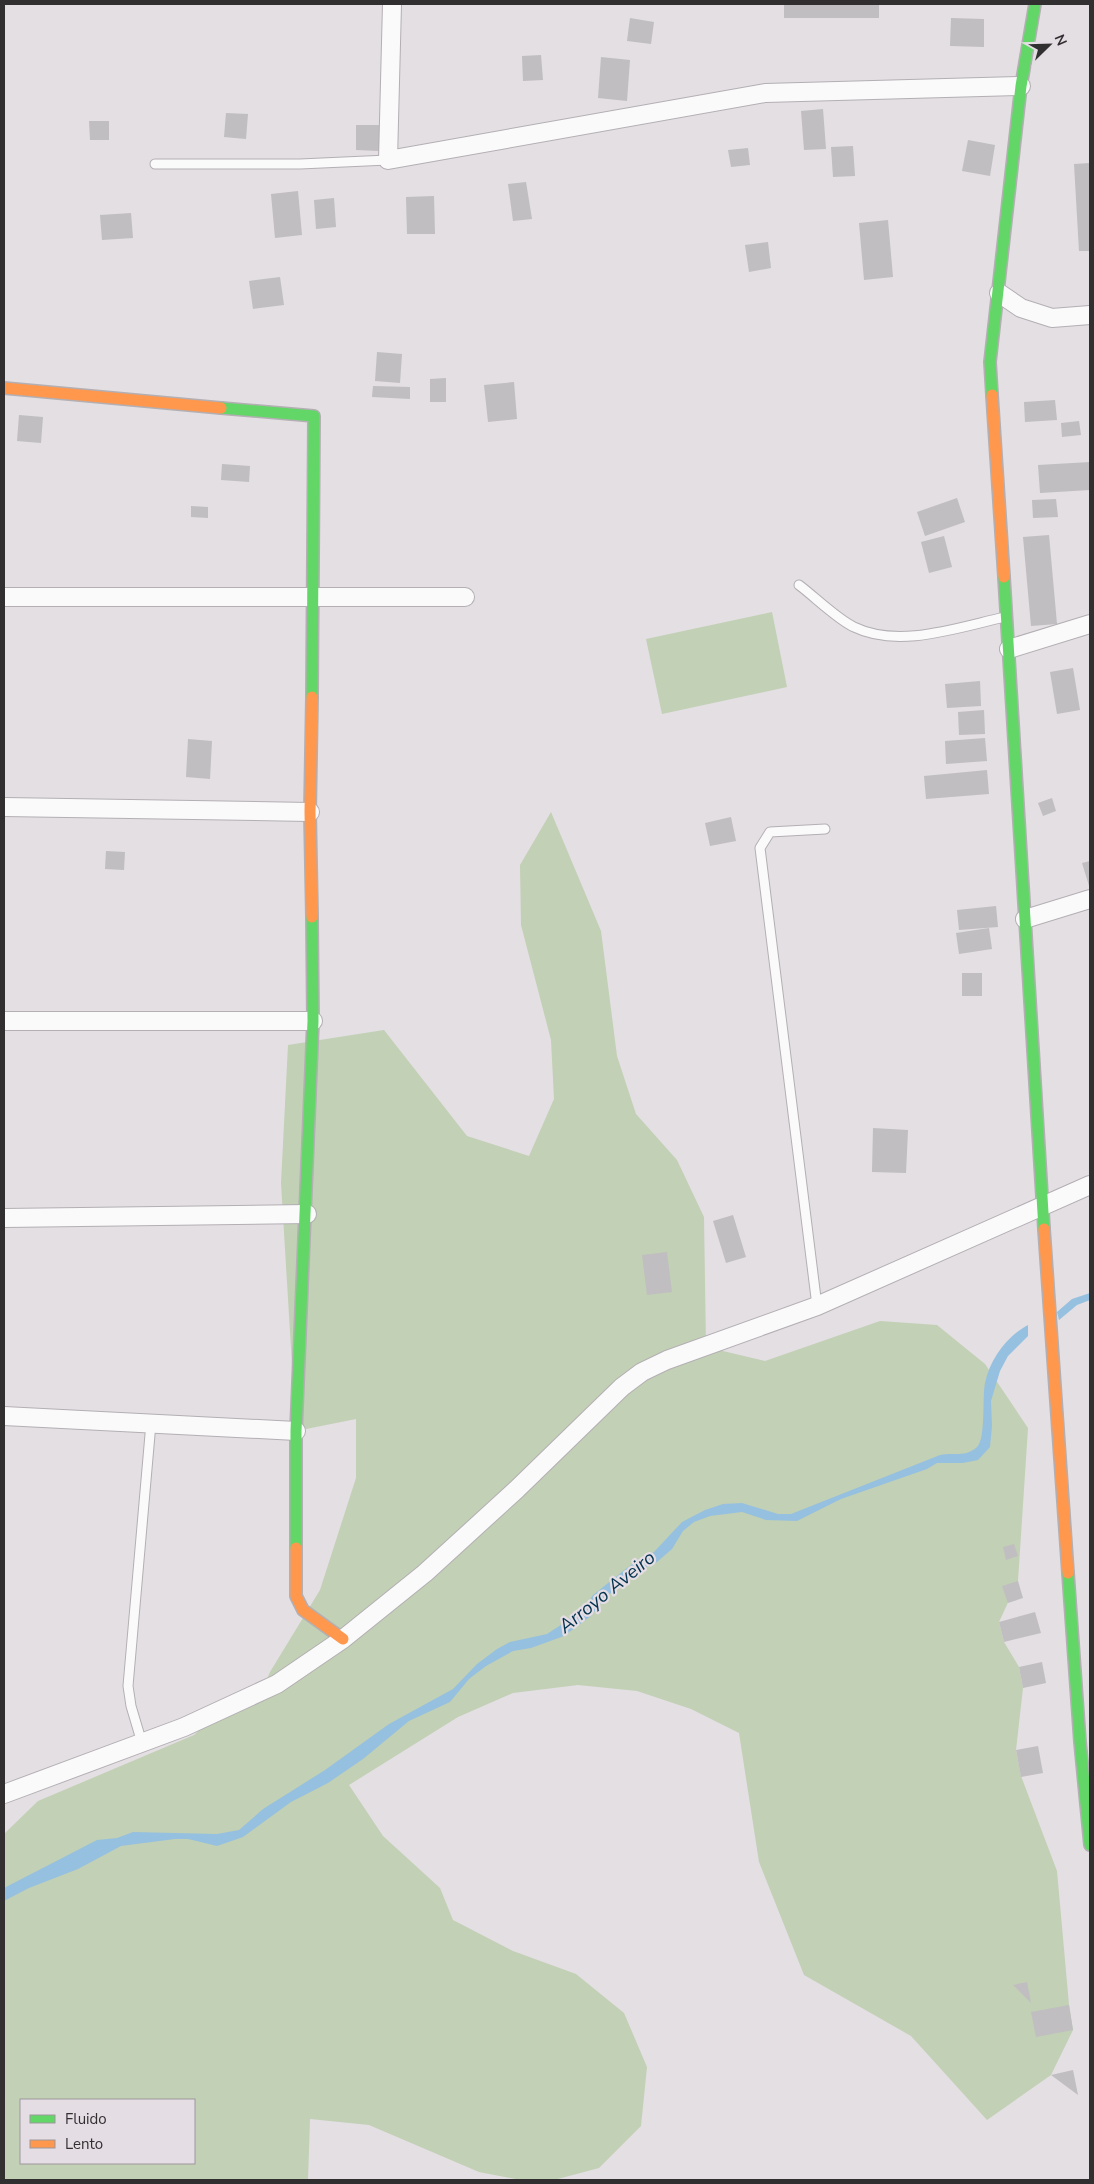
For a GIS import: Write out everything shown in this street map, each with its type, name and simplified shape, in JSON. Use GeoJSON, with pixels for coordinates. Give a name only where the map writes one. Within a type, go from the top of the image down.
{"type":"FeatureCollection","features":[{"type":"Feature","properties":{"kind":"street"},"geometry":{"type":"LineString","coordinates":[[392,4],[388,160],[765,93],[1021,86]]}},
{"type":"Feature","properties":{"kind":"street"},"geometry":{"type":"LineString","coordinates":[[1035,4],[1021,86],[990,362],[1006,617],[1010,649],[1042,1207],[1080,1742],[1090,1845]]}},
{"type":"Feature","properties":{"kind":"street"},"geometry":{"type":"LineString","coordinates":[[999,293],[1021,308],[1052,318],[1090,316]]}},
{"type":"Feature","properties":{"kind":"street"},"geometry":{"type":"LineString","coordinates":[[4,388],[314,416],[314,597],[310,812],[313,1021],[296,1431],[296,1596],[303,1610],[342,1639]]}},
{"type":"Feature","properties":{"kind":"street"},"geometry":{"type":"LineString","coordinates":[[4,597],[465,597]]}},
{"type":"Feature","properties":{"kind":"street"},"geometry":{"type":"LineString","coordinates":[[1010,649],[1090,624]]}},
{"type":"Feature","properties":{"kind":"street"},"geometry":{"type":"LineString","coordinates":[[4,807],[310,812]]}},
{"type":"Feature","properties":{"kind":"street"},"geometry":{"type":"LineString","coordinates":[[1025,919],[1090,899]]}},
{"type":"Feature","properties":{"kind":"street"},"geometry":{"type":"LineString","coordinates":[[4,1022],[313,1021]]}},
{"type":"Feature","properties":{"kind":"street"},"geometry":{"type":"LineString","coordinates":[[4,1794],[184,1727],[277,1684],[342,1639],[426,1573],[516,1490],[622,1387],[642,1372],[667,1360],[817,1306],[1090,1185]]}},
{"type":"Feature","properties":{"kind":"street"},"geometry":{"type":"LineString","coordinates":[[4,1218],[306,1214]]}},
{"type":"Feature","properties":{"kind":"street"},"geometry":{"type":"LineString","coordinates":[[4,1416],[296,1431]]}},
{"type":"Feature","properties":{"kind":"lane"},"geometry":{"type":"LineString","coordinates":[[155,164],[300,164],[388,160]]}},
{"type":"Feature","properties":{"kind":"lane"},"geometry":{"type":"LineString","coordinates":[[799,585],[854,627],[880,636],[906,638],[1006,617]]}},
{"type":"Feature","properties":{"kind":"lane"},"geometry":{"type":"LineString","coordinates":[[817,1306],[760,848],[770,832],[825,829]]}},
{"type":"Feature","properties":{"kind":"lane"},"geometry":{"type":"LineString","coordinates":[[142,1743],[131,1706],[128,1686],[151,1423]]}},
{"type":"Feature","properties":{"kind":"green space"},"geometry":{"type":"Polygon","coordinates":[[[772,612],[787,687],[662,714],[646,639],[772,612]]]}},
{"type":"Feature","properties":{"kind":"green space"},"geometry":{"type":"Polygon","coordinates":[[[551,812],[601,931],[617,1056],[636,1114],[677,1160],[704,1217],[706,1347],[765,1361],[880,1321],[937,1325],[985,1364],[1028,1428],[1018,1581],[999,1622],[1004,1642],[1019,1667],[1023,1688],[1016,1750],[1021,1776],[1057,1871],[1073,2030],[1051,2075],[987,2120],[911,2036],[804,1975],[759,1862],[739,1733],[691,1709],[637,1691],[578,1685],[513,1693],[458,1717],[349,1785],[383,1836],[440,1888],[453,1920],[513,1951],[576,1974],[624,2013],[647,2067],[641,2126],[599,2168],[554,2180],[521,2180],[479,2172],[369,2125],[310,2119],[308,2180],[4,2180],[4,1834],[38,1801],[194,1735],[237,1695],[265,1684],[270,1672],[320,1590],[356,1478],[356,1419],[296,1431],[281,1183],[288,1045],[384,1030],[467,1136],[529,1156],[554,1099],[551,1040],[521,925],[520,865],[551,812]]]}},
{"type":"Feature","properties":{"kind":"water"},"geometry":{"type":"Polygon","coordinates":[[[1090,1293],[1090,1300],[1077,1305],[1059,1320],[1057,1312],[1072,1299],[1090,1293]]]}},
{"type":"Feature","properties":{"kind":"water","name":"Arroyo Aveiro"},"geometry":{"type":"Polygon","coordinates":[[[1028,1325],[1028,1336],[1008,1356],[1000,1371],[991,1401],[992,1426],[990,1447],[978,1460],[963,1463],[937,1463],[927,1469],[841,1499],[797,1521],[766,1520],[742,1512],[710,1516],[694,1522],[683,1531],[672,1549],[657,1562],[639,1570],[606,1597],[591,1616],[564,1636],[531,1648],[513,1651],[486,1666],[469,1679],[450,1702],[409,1721],[363,1759],[328,1783],[291,1802],[243,1837],[217,1846],[188,1839],[175,1839],[121,1846],[78,1869],[29,1888],[4,1901],[4,1888],[97,1840],[117,1838],[133,1832],[217,1834],[239,1830],[263,1809],[325,1770],[389,1724],[453,1689],[477,1664],[497,1649],[510,1642],[547,1634],[570,1619],[584,1608],[593,1595],[638,1560],[654,1552],[682,1522],[705,1510],[723,1504],[742,1503],[778,1514],[791,1514],[940,1455],[964,1454],[973,1450],[980,1443],[982,1436],[984,1389],[987,1374],[1000,1349],[1013,1335],[1028,1325]]]}},
{"type":"Feature","properties":{"kind":"building"},"geometry":{"type":"Polygon","coordinates":[[[784,4],[879,4],[879,18],[784,18],[784,4]]]}},
{"type":"Feature","properties":{"kind":"building"},"geometry":{"type":"Polygon","coordinates":[[[630,18],[654,22],[651,44],[627,41],[630,18]]]}},
{"type":"Feature","properties":{"kind":"building"},"geometry":{"type":"Polygon","coordinates":[[[951,18],[984,19],[984,47],[950,46],[951,18]]]}},
{"type":"Feature","properties":{"kind":"building"},"geometry":{"type":"Polygon","coordinates":[[[541,55],[543,80],[523,81],[522,56],[541,55]]]}},
{"type":"Feature","properties":{"kind":"building"},"geometry":{"type":"Polygon","coordinates":[[[601,57],[630,60],[627,101],[598,98],[601,57]]]}},
{"type":"Feature","properties":{"kind":"building"},"geometry":{"type":"Polygon","coordinates":[[[823,109],[826,149],[804,150],[801,111],[823,109]]]}},
{"type":"Feature","properties":{"kind":"building"},"geometry":{"type":"Polygon","coordinates":[[[226,113],[248,114],[246,139],[224,137],[226,113]]]}},
{"type":"Feature","properties":{"kind":"building"},"geometry":{"type":"Polygon","coordinates":[[[89,121],[109,121],[109,140],[90,140],[89,121]]]}},
{"type":"Feature","properties":{"kind":"building"},"geometry":{"type":"Polygon","coordinates":[[[356,125],[379,125],[379,151],[356,150],[356,125]]]}},
{"type":"Feature","properties":{"kind":"building"},"geometry":{"type":"Polygon","coordinates":[[[968,140],[995,145],[990,176],[962,171],[968,140]]]}},
{"type":"Feature","properties":{"kind":"building"},"geometry":{"type":"Polygon","coordinates":[[[853,146],[855,176],[833,177],[831,147],[853,146]]]}},
{"type":"Feature","properties":{"kind":"building"},"geometry":{"type":"Polygon","coordinates":[[[748,148],[750,165],[731,167],[728,150],[748,148]]]}},
{"type":"Feature","properties":{"kind":"building"},"geometry":{"type":"Polygon","coordinates":[[[1090,163],[1090,251],[1079,251],[1074,164],[1090,163]]]}},
{"type":"Feature","properties":{"kind":"building"},"geometry":{"type":"Polygon","coordinates":[[[526,182],[532,219],[513,221],[508,184],[526,182]]]}},
{"type":"Feature","properties":{"kind":"building"},"geometry":{"type":"Polygon","coordinates":[[[298,191],[302,235],[275,238],[271,194],[298,191]]]}},
{"type":"Feature","properties":{"kind":"building"},"geometry":{"type":"Polygon","coordinates":[[[434,196],[435,234],[407,234],[406,197],[434,196]]]}},
{"type":"Feature","properties":{"kind":"building"},"geometry":{"type":"Polygon","coordinates":[[[334,198],[336,227],[316,229],[314,200],[334,198]]]}},
{"type":"Feature","properties":{"kind":"building"},"geometry":{"type":"Polygon","coordinates":[[[131,213],[133,238],[102,240],[100,215],[131,213]]]}},
{"type":"Feature","properties":{"kind":"building"},"geometry":{"type":"Polygon","coordinates":[[[888,220],[893,277],[864,280],[859,223],[888,220]]]}},
{"type":"Feature","properties":{"kind":"building"},"geometry":{"type":"Polygon","coordinates":[[[768,242],[771,268],[749,272],[745,245],[768,242]]]}},
{"type":"Feature","properties":{"kind":"building"},"geometry":{"type":"Polygon","coordinates":[[[280,277],[284,305],[253,309],[249,281],[280,277]]]}},
{"type":"Feature","properties":{"kind":"building"},"geometry":{"type":"Polygon","coordinates":[[[377,352],[402,354],[400,383],[375,381],[377,352]]]}},
{"type":"Feature","properties":{"kind":"building"},"geometry":{"type":"Polygon","coordinates":[[[446,378],[446,402],[430,402],[430,379],[446,378]]]}},
{"type":"Feature","properties":{"kind":"building"},"geometry":{"type":"Polygon","coordinates":[[[514,382],[517,419],[488,422],[484,385],[514,382]]]}},
{"type":"Feature","properties":{"kind":"building"},"geometry":{"type":"Polygon","coordinates":[[[373,386],[410,387],[410,399],[372,397],[373,386]]]}},
{"type":"Feature","properties":{"kind":"building"},"geometry":{"type":"Polygon","coordinates":[[[1055,400],[1057,420],[1025,422],[1024,402],[1055,400]]]}},
{"type":"Feature","properties":{"kind":"building"},"geometry":{"type":"Polygon","coordinates":[[[19,415],[43,417],[41,443],[17,441],[19,415]]]}},
{"type":"Feature","properties":{"kind":"building"},"geometry":{"type":"Polygon","coordinates":[[[1079,421],[1081,435],[1062,437],[1061,423],[1079,421]]]}},
{"type":"Feature","properties":{"kind":"building"},"geometry":{"type":"Polygon","coordinates":[[[1090,462],[1090,490],[1040,493],[1038,465],[1090,462]]]}},
{"type":"Feature","properties":{"kind":"building"},"geometry":{"type":"Polygon","coordinates":[[[222,464],[250,466],[249,482],[221,480],[222,464]]]}},
{"type":"Feature","properties":{"kind":"building"},"geometry":{"type":"Polygon","coordinates":[[[957,498],[965,522],[925,536],[917,512],[957,498]]]}},
{"type":"Feature","properties":{"kind":"building"},"geometry":{"type":"Polygon","coordinates":[[[1056,499],[1058,517],[1033,518],[1032,500],[1056,499]]]}},
{"type":"Feature","properties":{"kind":"building"},"geometry":{"type":"Polygon","coordinates":[[[191,506],[208,507],[208,518],[191,517],[191,506]]]}},
{"type":"Feature","properties":{"kind":"building"},"geometry":{"type":"Polygon","coordinates":[[[1049,535],[1057,624],[1031,626],[1023,537],[1049,535]]]}},
{"type":"Feature","properties":{"kind":"building"},"geometry":{"type":"Polygon","coordinates":[[[944,536],[952,567],[929,573],[921,542],[944,536]]]}},
{"type":"Feature","properties":{"kind":"building"},"geometry":{"type":"Polygon","coordinates":[[[1073,668],[1080,710],[1057,714],[1050,672],[1073,668]]]}},
{"type":"Feature","properties":{"kind":"building"},"geometry":{"type":"Polygon","coordinates":[[[980,681],[981,706],[947,708],[945,684],[980,681]]]}},
{"type":"Feature","properties":{"kind":"building"},"geometry":{"type":"Polygon","coordinates":[[[984,710],[985,734],[959,735],[958,712],[984,710]]]}},
{"type":"Feature","properties":{"kind":"building"},"geometry":{"type":"Polygon","coordinates":[[[985,738],[987,761],[946,764],[945,741],[985,738]]]}},
{"type":"Feature","properties":{"kind":"building"},"geometry":{"type":"Polygon","coordinates":[[[188,739],[212,741],[210,779],[186,777],[188,739]]]}},
{"type":"Feature","properties":{"kind":"building"},"geometry":{"type":"Polygon","coordinates":[[[987,770],[989,794],[926,799],[924,776],[987,770]]]}},
{"type":"Feature","properties":{"kind":"building"},"geometry":{"type":"Polygon","coordinates":[[[1052,798],[1056,811],[1043,816],[1038,803],[1052,798]]]}},
{"type":"Feature","properties":{"kind":"building"},"geometry":{"type":"Polygon","coordinates":[[[731,817],[736,841],[710,846],[705,823],[731,817]]]}},
{"type":"Feature","properties":{"kind":"building"},"geometry":{"type":"Polygon","coordinates":[[[106,851],[125,852],[124,870],[105,869],[106,851]]]}},
{"type":"Feature","properties":{"kind":"building"},"geometry":{"type":"Polygon","coordinates":[[[1090,861],[1090,889],[1082,863],[1090,861]]]}},
{"type":"Feature","properties":{"kind":"building"},"geometry":{"type":"Polygon","coordinates":[[[996,906],[998,927],[959,930],[957,910],[996,906]]]}},
{"type":"Feature","properties":{"kind":"building"},"geometry":{"type":"Polygon","coordinates":[[[989,928],[992,949],[959,954],[956,933],[989,928]]]}},
{"type":"Feature","properties":{"kind":"building"},"geometry":{"type":"Polygon","coordinates":[[[962,973],[982,973],[982,996],[962,996],[962,973]]]}},
{"type":"Feature","properties":{"kind":"building"},"geometry":{"type":"Polygon","coordinates":[[[873,1128],[908,1130],[906,1173],[872,1172],[873,1128]]]}},
{"type":"Feature","properties":{"kind":"building"},"geometry":{"type":"Polygon","coordinates":[[[733,1215],[746,1257],[726,1263],[713,1221],[733,1215]]]}},
{"type":"Feature","properties":{"kind":"building"},"geometry":{"type":"Polygon","coordinates":[[[667,1252],[672,1292],[647,1295],[642,1255],[667,1252]]]}},
{"type":"Feature","properties":{"kind":"building"},"geometry":{"type":"Polygon","coordinates":[[[1014,1544],[1018,1556],[1006,1560],[1003,1547],[1014,1544]]]}},
{"type":"Feature","properties":{"kind":"building"},"geometry":{"type":"Polygon","coordinates":[[[1018,1581],[1023,1598],[1008,1603],[1002,1586],[1018,1581]]]}},
{"type":"Feature","properties":{"kind":"building"},"geometry":{"type":"Polygon","coordinates":[[[1035,1612],[1041,1633],[1004,1642],[999,1622],[1035,1612]]]}},
{"type":"Feature","properties":{"kind":"building"},"geometry":{"type":"Polygon","coordinates":[[[1042,1662],[1046,1683],[1023,1688],[1019,1667],[1042,1662]]]}},
{"type":"Feature","properties":{"kind":"building"},"geometry":{"type":"Polygon","coordinates":[[[1038,1746],[1043,1773],[1021,1777],[1016,1750],[1038,1746]]]}},
{"type":"Feature","properties":{"kind":"building"},"geometry":{"type":"Polygon","coordinates":[[[1027,1982],[1031,2003],[1013,1985],[1027,1982]]]}},
{"type":"Feature","properties":{"kind":"building"},"geometry":{"type":"Polygon","coordinates":[[[1069,2005],[1073,2030],[1036,2037],[1031,2012],[1069,2005]]]}},
{"type":"Feature","properties":{"kind":"building"},"geometry":{"type":"Polygon","coordinates":[[[1073,2070],[1078,2095],[1051,2075],[1073,2070]]]}},
{"type":"Feature","properties":{"kind":"traffic: fast"},"geometry":{"type":"LineString","coordinates":[[992,395],[990,362],[1021,86],[1035,4]]}},
{"type":"Feature","properties":{"kind":"traffic: fast"},"geometry":{"type":"LineString","coordinates":[[221,408],[314,416],[312,697]]}},
{"type":"Feature","properties":{"kind":"traffic: fast"},"geometry":{"type":"LineString","coordinates":[[1004,577],[1044,1229]]}},
{"type":"Feature","properties":{"kind":"traffic: fast"},"geometry":{"type":"LineString","coordinates":[[296,1548],[296,1431],[313,1021],[312,917]]}},
{"type":"Feature","properties":{"kind":"traffic: fast"},"geometry":{"type":"LineString","coordinates":[[1068,1573],[1080,1742],[1090,1845]]}},
{"type":"Feature","properties":{"kind":"traffic: slow"},"geometry":{"type":"LineString","coordinates":[[4,388],[221,408]]}},
{"type":"Feature","properties":{"kind":"traffic: slow"},"geometry":{"type":"LineString","coordinates":[[992,395],[1004,577]]}},
{"type":"Feature","properties":{"kind":"traffic: slow"},"geometry":{"type":"LineString","coordinates":[[312,697],[310,812],[312,917]]}},
{"type":"Feature","properties":{"kind":"traffic: slow"},"geometry":{"type":"LineString","coordinates":[[1044,1229],[1068,1573]]}},
{"type":"Feature","properties":{"kind":"traffic: slow"},"geometry":{"type":"LineString","coordinates":[[296,1548],[296,1596],[303,1610],[343,1639]]}}]}
